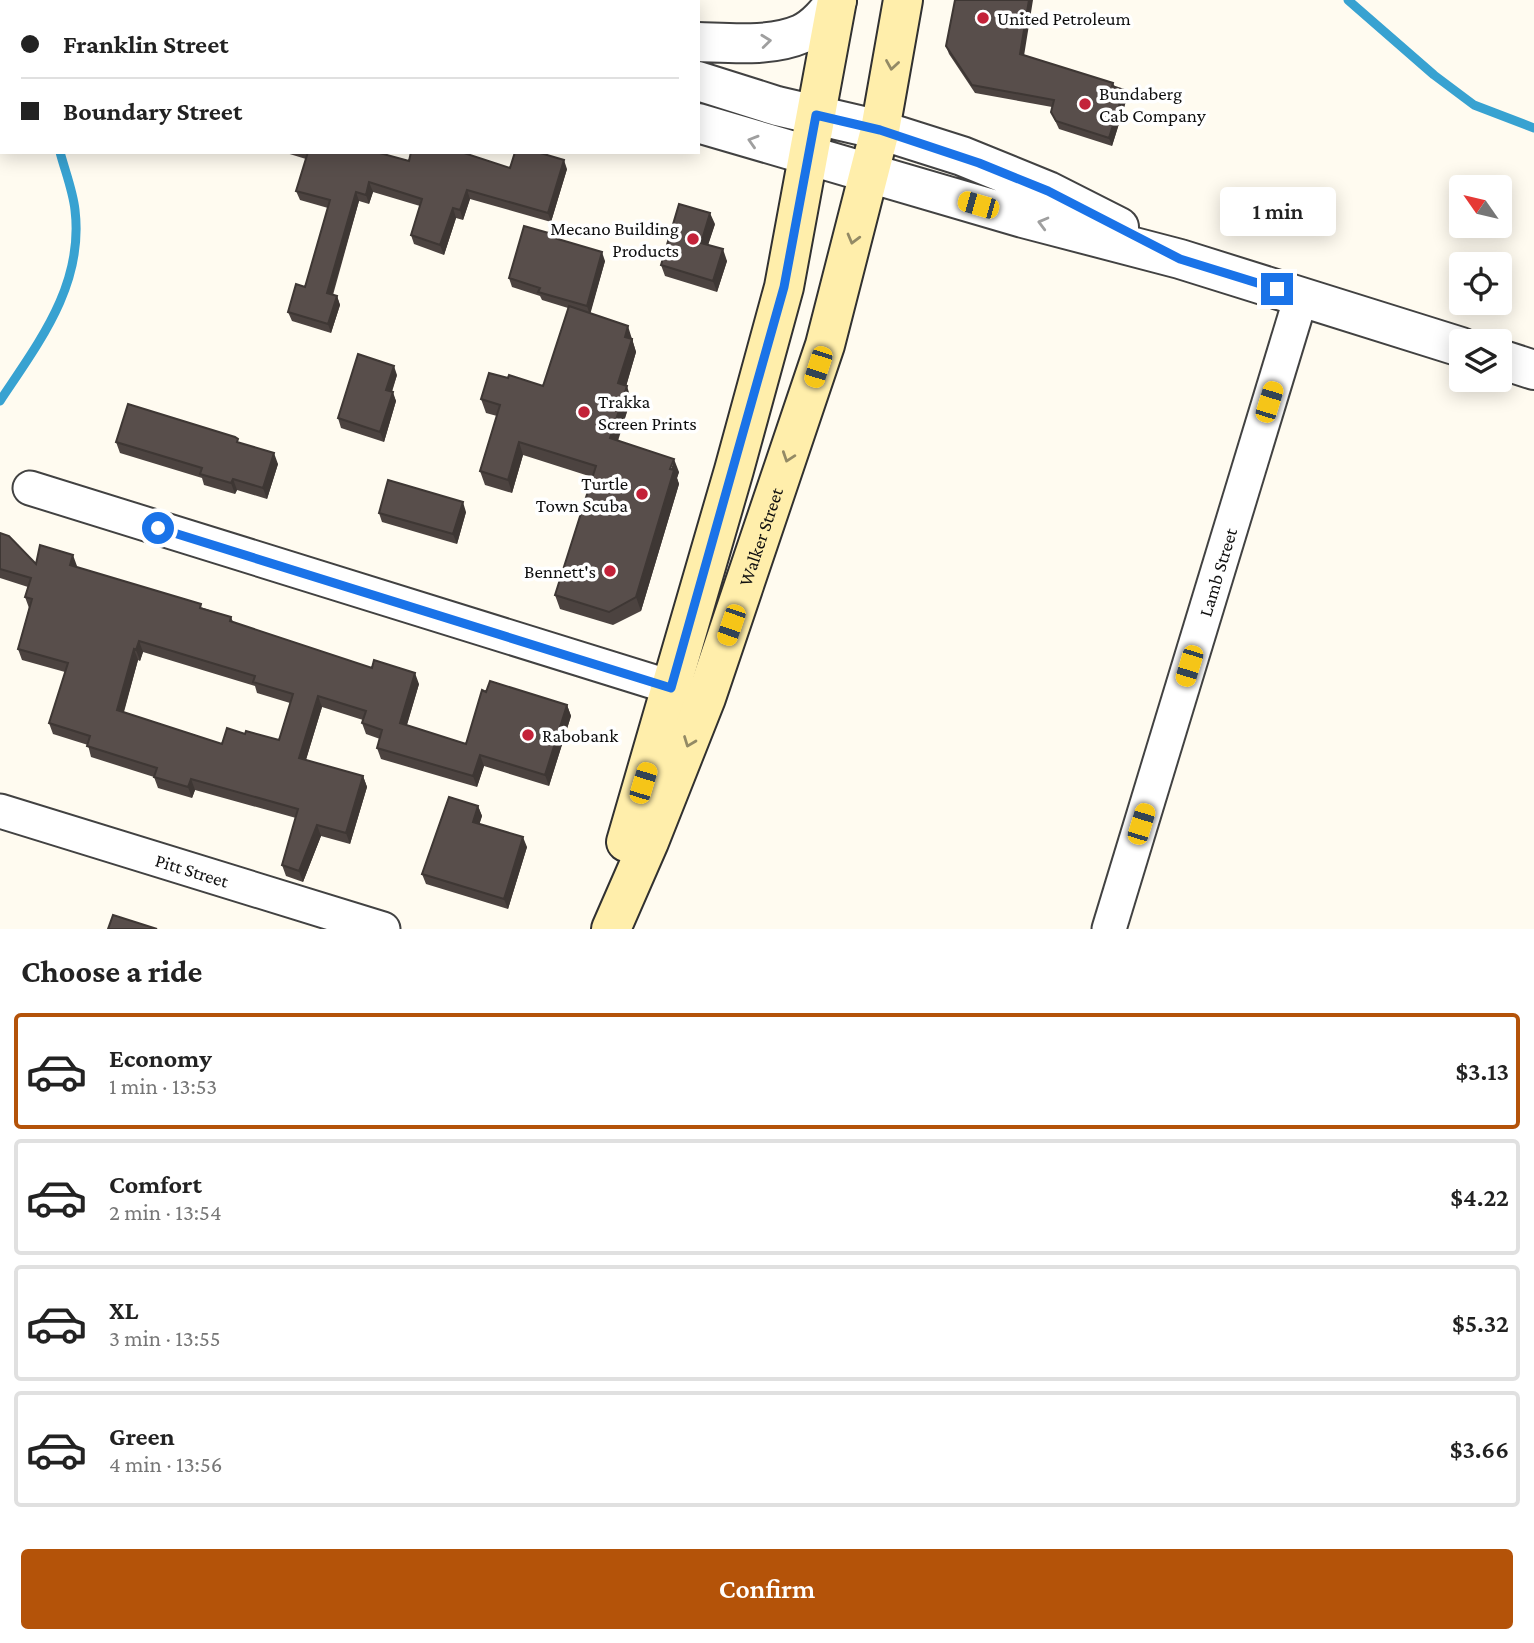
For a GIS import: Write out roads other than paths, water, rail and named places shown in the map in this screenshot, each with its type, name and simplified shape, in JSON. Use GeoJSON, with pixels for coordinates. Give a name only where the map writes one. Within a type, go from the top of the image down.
{"type":"FeatureCollection","features":[{"type":"Feature","properties":{"kind":"main road","name":"Walker Street"},"geometry":{"type":"LineString","coordinates":[[611,929],[649,842],[689,693],[784,287],[837,0]]}},
{"type":"Feature","properties":{"kind":"main road","name":"Walker Street"},"geometry":{"type":"LineString","coordinates":[[604,929],[629,831],[689,693],[825,345],[880,130],[903,0]]}},
{"type":"Feature","properties":{"kind":"street"},"geometry":{"type":"LineString","coordinates":[[700,42],[785,39],[803,33],[818,23],[837,0]]}},
{"type":"Feature","properties":{"kind":"street"},"geometry":{"type":"LineString","coordinates":[[700,83],[767,103],[880,130],[962,156],[1048,191],[1180,259]]}},
{"type":"Feature","properties":{"kind":"street"},"geometry":{"type":"LineString","coordinates":[[700,124],[1023,218],[1180,259],[1449,343]]}},
{"type":"Feature","properties":{"kind":"street","name":"Lamb Street"},"geometry":{"type":"LineString","coordinates":[[1109,929],[1301,297]]}},
{"type":"Feature","properties":{"kind":"street"},"geometry":{"type":"LineString","coordinates":[[1512,363],[1534,370]]}},
{"type":"Feature","properties":{"kind":"street"},"geometry":{"type":"LineString","coordinates":[[30,488],[689,693]]}},
{"type":"Feature","properties":{"kind":"street","name":"Pitt Street"},"geometry":{"type":"LineString","coordinates":[[0,811],[383,929]]}},
{"type":"Feature","properties":{"kind":"waterway"},"geometry":{"type":"LineString","coordinates":[[1348,0],[1434,75],[1474,105],[1534,128]]}},
{"type":"Feature","properties":{"kind":"waterway"},"geometry":{"type":"LineString","coordinates":[[0,401],[56,312],[73,263],[75,210],[61,154]]}},
{"type":"Feature","properties":{"kind":"place","name":"United Petroleum"},"geometry":{"type":"Point","coordinates":[983,18]}},
{"type":"Feature","properties":{"kind":"place","name":"Bundaberg Cab Company"},"geometry":{"type":"Point","coordinates":[1085,104]}},
{"type":"Feature","properties":{"kind":"place","name":"Mecano Building Products"},"geometry":{"type":"Point","coordinates":[693,239]}},
{"type":"Feature","properties":{"kind":"place","name":"Trakka Screen Prints"},"geometry":{"type":"Point","coordinates":[584,412]}},
{"type":"Feature","properties":{"kind":"place","name":"Turtle Town Scuba"},"geometry":{"type":"Point","coordinates":[642,494]}},
{"type":"Feature","properties":{"kind":"place","name":"Bennett's"},"geometry":{"type":"Point","coordinates":[610,571]}},
{"type":"Feature","properties":{"kind":"place","name":"Rabobank"},"geometry":{"type":"Point","coordinates":[528,735]}}]}
